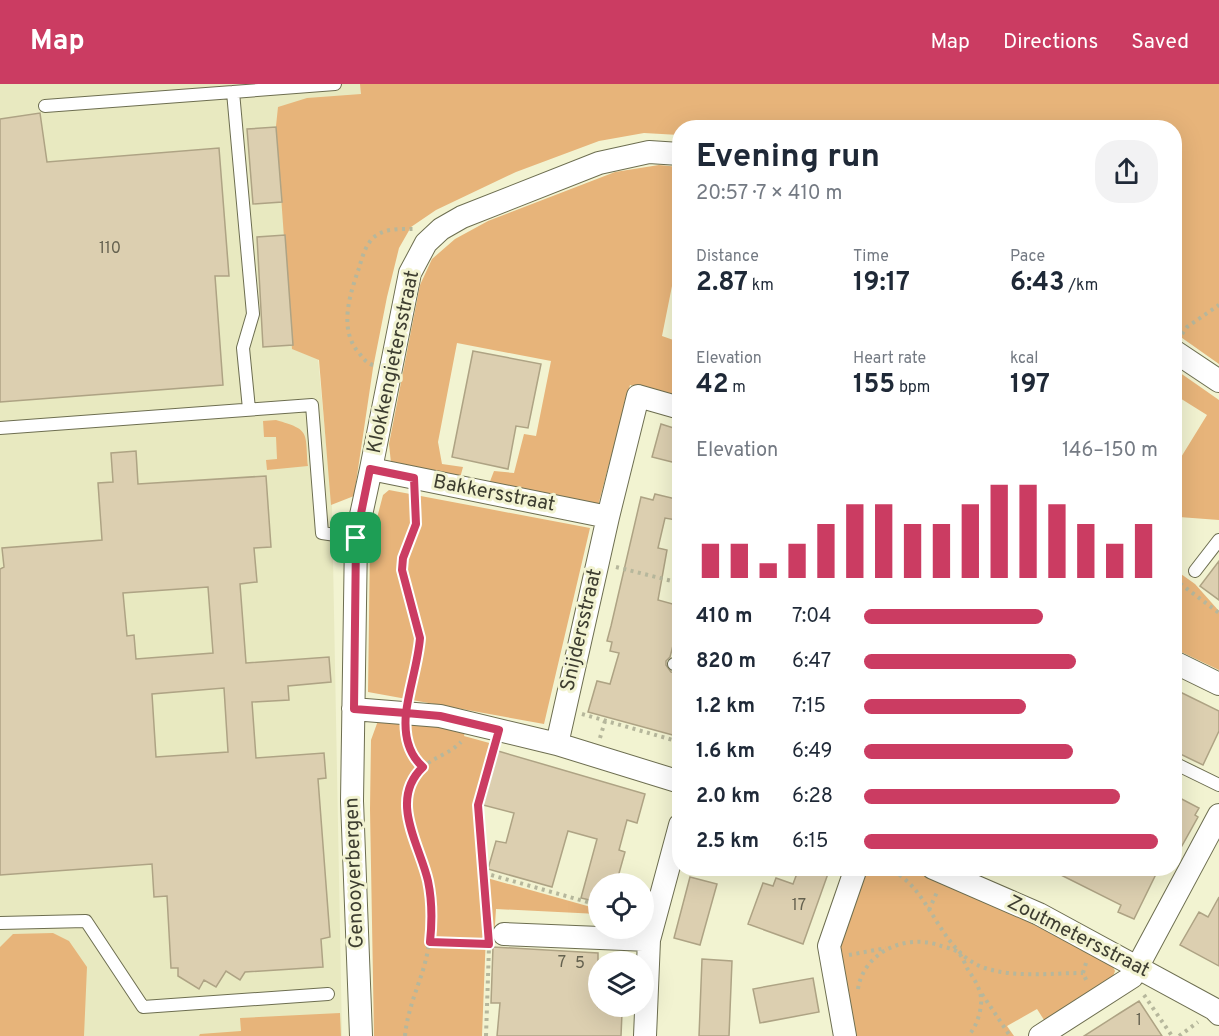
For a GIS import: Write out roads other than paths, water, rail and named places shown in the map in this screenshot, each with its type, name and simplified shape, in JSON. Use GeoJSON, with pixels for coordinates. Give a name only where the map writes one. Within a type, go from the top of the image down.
{"type":"FeatureCollection","features":[{"type":"Feature","properties":{"kind":"street","name":"Klokkengietersstraat"},"geometry":{"type":"LineString","coordinates":[[370,469],[410,273],[426,243],[441,228],[462,217],[599,163],[649,152],[672,153]]}},
{"type":"Feature","properties":{"kind":"street"},"geometry":{"type":"LineString","coordinates":[[1182,348],[1219,381]]}},
{"type":"Feature","properties":{"kind":"street","name":"Snijdersstraat"},"geometry":{"type":"LineString","coordinates":[[557,744],[638,396],[672,406]]}},
{"type":"Feature","properties":{"kind":"street"},"geometry":{"type":"LineString","coordinates":[[370,469],[356,538],[354,709],[440,716],[557,744],[672,780]]}},
{"type":"Feature","properties":{"kind":"street","name":"Bakkersstraat"},"geometry":{"type":"LineString","coordinates":[[370,469],[608,517]]}},
{"type":"Feature","properties":{"kind":"street"},"geometry":{"type":"LineString","coordinates":[[1182,666],[1219,684]]}},
{"type":"Feature","properties":{"kind":"street","name":"Genooyerbergen"},"geometry":{"type":"LineString","coordinates":[[354,709],[352,801],[361,1036]]}},
{"type":"Feature","properties":{"kind":"street"},"geometry":{"type":"LineString","coordinates":[[1040,1036],[1135,972],[1219,815]]}},
{"type":"Feature","properties":{"kind":"street"},"geometry":{"type":"LineString","coordinates":[[645,1036],[649,940],[672,855]]}},
{"type":"Feature","properties":{"kind":"street"},"geometry":{"type":"LineString","coordinates":[[845,1036],[829,946],[853,876]]}},
{"type":"Feature","properties":{"kind":"street","name":"Zoutmetersstraat"},"geometry":{"type":"LineString","coordinates":[[970,876],[1096,944],[1135,972],[1214,1009],[1219,1014]]}},
{"type":"Feature","properties":{"kind":"street"},"geometry":{"type":"LineString","coordinates":[[492,934],[649,940]]}},
{"type":"Feature","properties":{"kind":"lane"},"geometry":{"type":"LineString","coordinates":[[45,106],[335,84]]}},
{"type":"Feature","properties":{"kind":"lane"},"geometry":{"type":"LineString","coordinates":[[233,92],[253,314],[243,348],[249,409]]}},
{"type":"Feature","properties":{"kind":"lane"},"geometry":{"type":"LineString","coordinates":[[0,428],[312,405],[322,533],[356,538]]}},
{"type":"Feature","properties":{"kind":"lane"},"geometry":{"type":"LineString","coordinates":[[1195,571],[1219,540]]}},
{"type":"Feature","properties":{"kind":"lane"},"geometry":{"type":"LineString","coordinates":[[1182,767],[1219,785]]}},
{"type":"Feature","properties":{"kind":"lane"},"geometry":{"type":"LineString","coordinates":[[0,923],[86,921],[143,1007],[328,994]]}}]}
